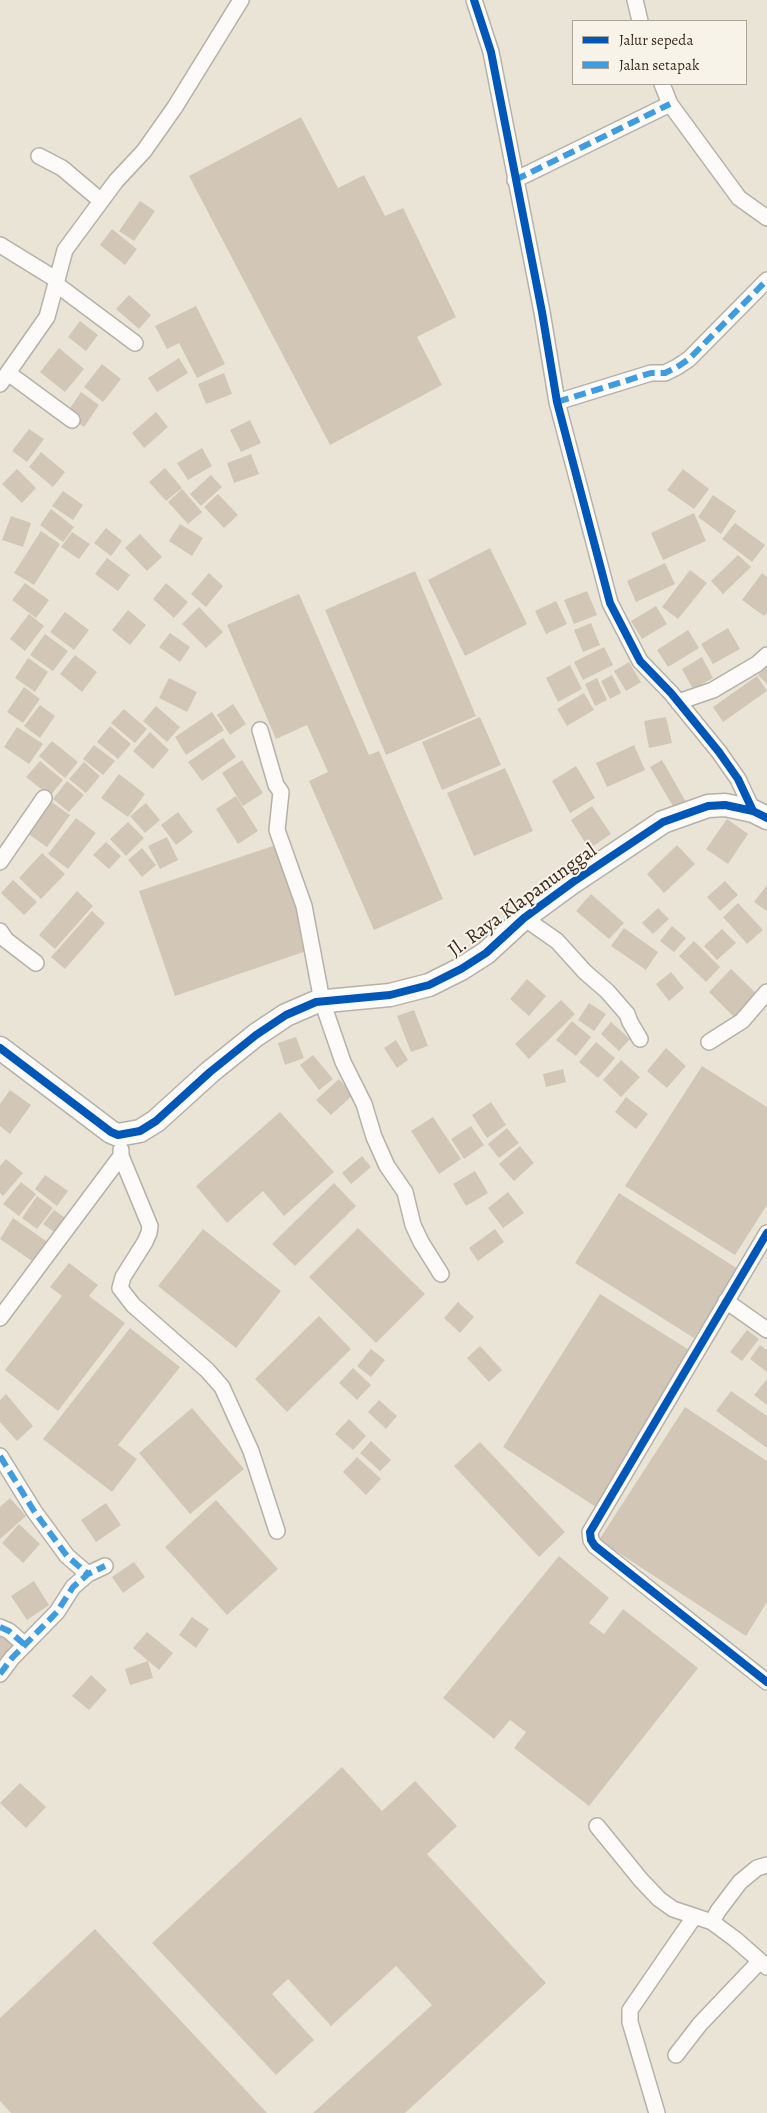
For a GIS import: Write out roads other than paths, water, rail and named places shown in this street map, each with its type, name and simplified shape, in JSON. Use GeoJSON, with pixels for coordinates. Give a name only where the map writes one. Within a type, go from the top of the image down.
{"type":"FeatureCollection","features":[{"type":"Feature","properties":{"kind":"street"},"geometry":{"type":"LineString","coordinates":[[72,420],[4,379],[47,317],[65,250],[100,200],[149,144],[175,107],[242,0]]}},
{"type":"Feature","properties":{"kind":"street"},"geometry":{"type":"LineString","coordinates":[[474,0],[491,52],[542,312],[557,402],[610,603],[640,661],[678,702],[719,752],[760,814]]}},
{"type":"Feature","properties":{"kind":"street"},"geometry":{"type":"LineString","coordinates":[[635,0],[640,20]]}},
{"type":"Feature","properties":{"kind":"street"},"geometry":{"type":"LineString","coordinates":[[662,85],[670,104],[739,198],[767,218]]}},
{"type":"Feature","properties":{"kind":"street"},"geometry":{"type":"LineString","coordinates":[[515,180],[670,104]]}},
{"type":"Feature","properties":{"kind":"street"},"geometry":{"type":"LineString","coordinates":[[39,156],[62,168],[100,200]]}},
{"type":"Feature","properties":{"kind":"street"},"geometry":{"type":"LineString","coordinates":[[0,245],[56,282],[135,344]]}},
{"type":"Feature","properties":{"kind":"street"},"geometry":{"type":"LineString","coordinates":[[557,402],[651,373],[665,373],[677,368],[689,359],[767,280]]}},
{"type":"Feature","properties":{"kind":"street"},"geometry":{"type":"LineString","coordinates":[[678,702],[713,690],[737,678],[767,655]]}},
{"type":"Feature","properties":{"kind":"street"},"geometry":{"type":"LineString","coordinates":[[260,730],[276,785],[281,792],[277,830],[304,906],[322,1001],[343,1062],[364,1104],[374,1137],[387,1166],[405,1192],[413,1225],[421,1242],[441,1274]]}},
{"type":"Feature","properties":{"kind":"street"},"geometry":{"type":"LineString","coordinates":[[0,862],[44,798]]}},
{"type":"Feature","properties":{"kind":"street","name":"Jl. Raya Klapanunggal"},"geometry":{"type":"LineString","coordinates":[[120,1145],[148,1126],[256,1035],[286,1015],[322,1001],[390,995],[428,985],[461,969],[486,953],[524,918],[573,882],[664,822],[708,806],[725,805],[760,814]]}},
{"type":"Feature","properties":{"kind":"street"},"geometry":{"type":"LineString","coordinates":[[524,918],[557,942],[585,972],[608,991],[627,1014],[640,1039]]}},
{"type":"Feature","properties":{"kind":"street"},"geometry":{"type":"LineString","coordinates":[[0,931],[6,940],[36,963]]}},
{"type":"Feature","properties":{"kind":"street"},"geometry":{"type":"LineString","coordinates":[[709,1042],[742,1022],[767,992]]}},
{"type":"Feature","properties":{"kind":"street"},"geometry":{"type":"LineString","coordinates":[[0,1048],[120,1145],[150,1226],[145,1242],[123,1276],[120,1288],[133,1305],[207,1370],[222,1387],[251,1450],[277,1531]]}},
{"type":"Feature","properties":{"kind":"street"},"geometry":{"type":"LineString","coordinates":[[0,1318],[120,1145]]}},
{"type":"Feature","properties":{"kind":"street"},"geometry":{"type":"LineString","coordinates":[[767,1233],[590,1532],[591,1540],[595,1546],[767,1682]]}},
{"type":"Feature","properties":{"kind":"street"},"geometry":{"type":"LineString","coordinates":[[726,1301],[767,1330]]}},
{"type":"Feature","properties":{"kind":"street"},"geometry":{"type":"LineString","coordinates":[[0,1456],[34,1511],[67,1556],[88,1574]]}},
{"type":"Feature","properties":{"kind":"street"},"geometry":{"type":"LineString","coordinates":[[0,1674],[57,1612],[73,1587],[88,1574],[105,1566]]}},
{"type":"Feature","properties":{"kind":"street"},"geometry":{"type":"LineString","coordinates":[[0,1627],[9,1631],[25,1645]]}},
{"type":"Feature","properties":{"kind":"street"},"geometry":{"type":"LineString","coordinates":[[597,1826],[659,1900],[673,1909],[712,1922],[764,1964],[700,2024],[676,2055]]}},
{"type":"Feature","properties":{"kind":"street"},"geometry":{"type":"LineString","coordinates":[[712,1922],[740,1882],[757,1868],[767,1865]]}},
{"type":"Feature","properties":{"kind":"street"},"geometry":{"type":"LineString","coordinates":[[657,2113],[630,2022],[630,2010],[694,1917]]}}]}
